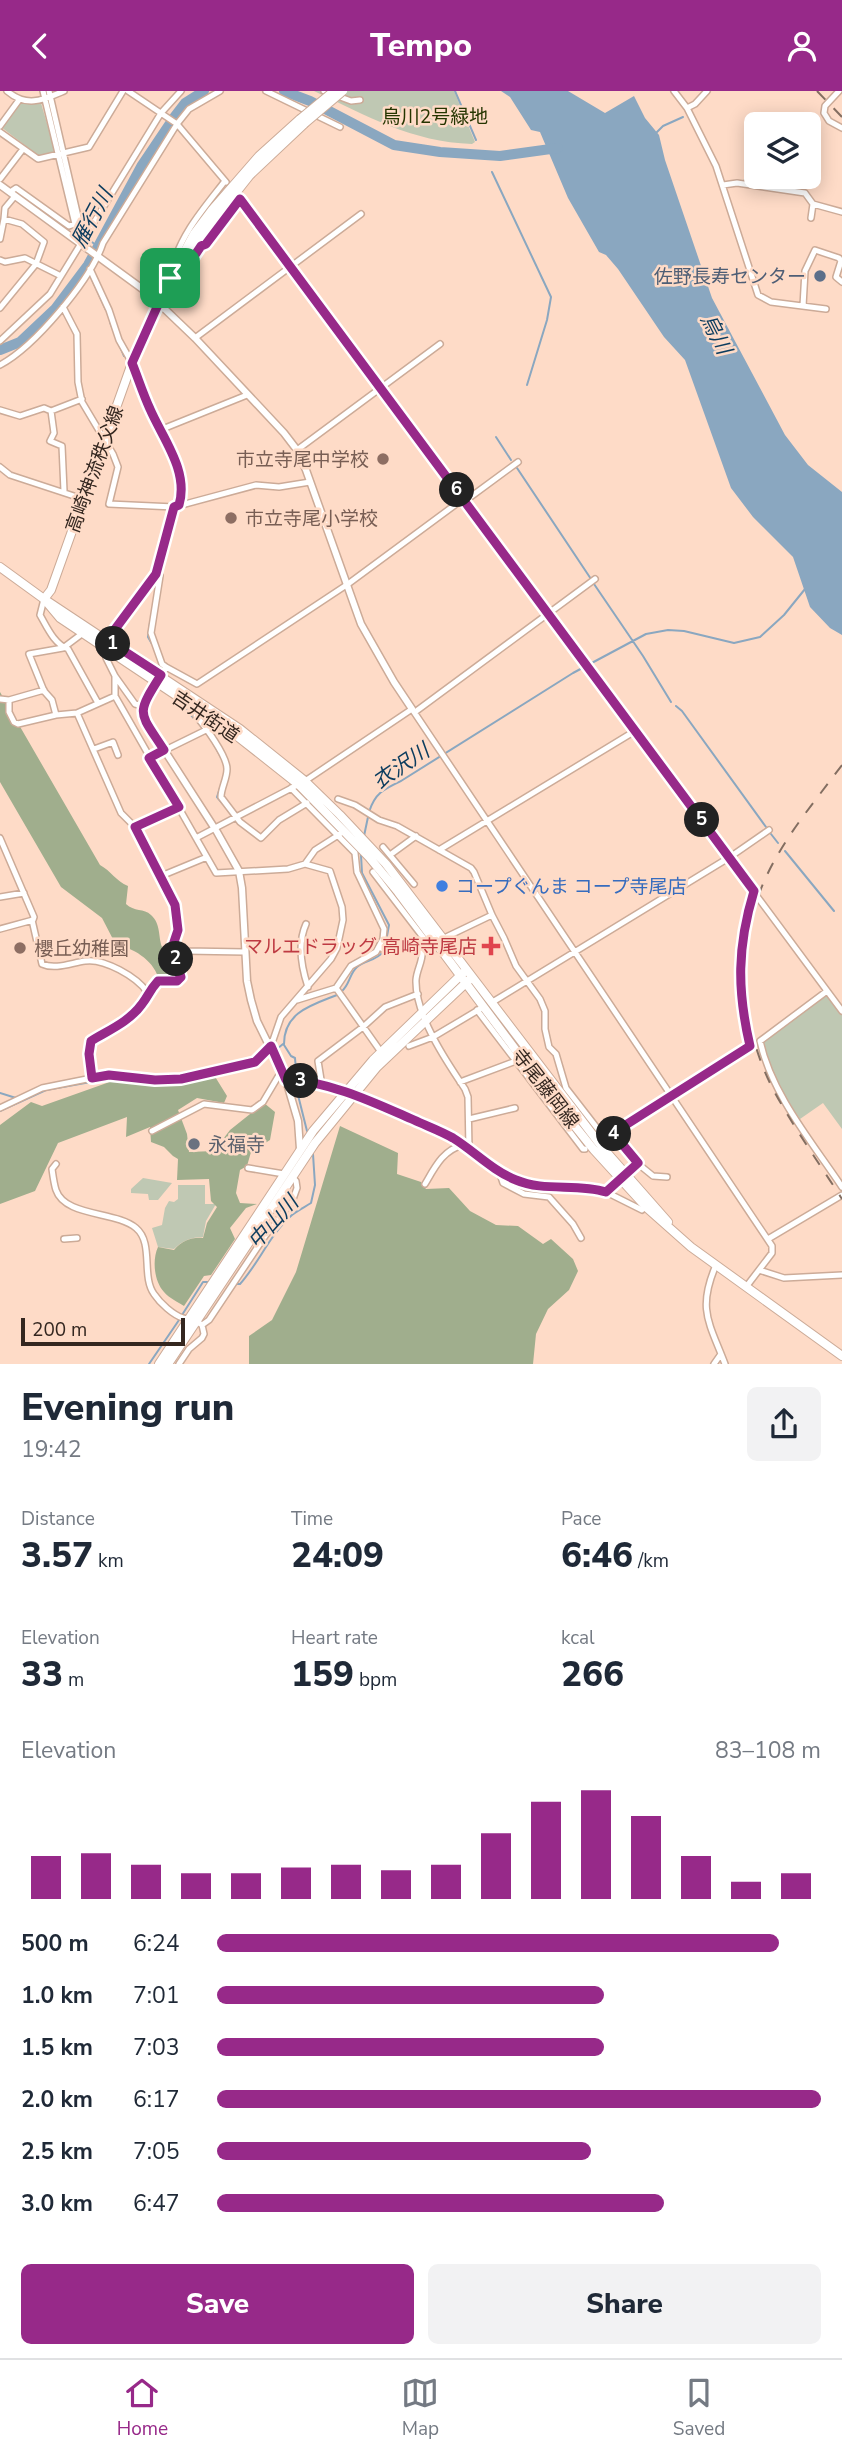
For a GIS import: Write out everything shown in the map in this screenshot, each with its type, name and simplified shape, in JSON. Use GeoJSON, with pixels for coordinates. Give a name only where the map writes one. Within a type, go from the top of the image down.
{"type":"FeatureCollection","features":[{"type":"Feature","properties":{"kind":"main road","name":"高崎神流秩父線"},"geometry":{"type":"LineString","coordinates":[[302,122],[334,91]]}},
{"type":"Feature","properties":{"kind":"main road","name":"高崎神流秩父線"},"geometry":{"type":"LineString","coordinates":[[44,599],[51,590],[132,363],[170,278],[194,234],[260,156],[343,91]]}},
{"type":"Feature","properties":{"kind":"main road","name":"吉井街道"},"geometry":{"type":"LineString","coordinates":[[0,567],[107,640],[246,742],[359,834],[444,938]]}},
{"type":"Feature","properties":{"kind":"main road","name":"吉井街道"},"geometry":{"type":"LineString","coordinates":[[44,599],[60,618],[240,729],[358,844],[429,945]]}},
{"type":"Feature","properties":{"kind":"main road"},"geometry":{"type":"LineString","coordinates":[[444,938],[466,977]]}},
{"type":"Feature","properties":{"kind":"main road"},"geometry":{"type":"LineString","coordinates":[[429,945],[466,977]]}},
{"type":"Feature","properties":{"kind":"main road"},"geometry":{"type":"LineString","coordinates":[[304,1148],[315,1143],[377,1067],[466,977]]}},
{"type":"Feature","properties":{"kind":"main road","name":"寺尾藤岡線"},"geometry":{"type":"LineString","coordinates":[[466,977],[541,1084],[656,1217],[691,1247],[842,1356]]}},
{"type":"Feature","properties":{"kind":"main road"},"geometry":{"type":"LineString","coordinates":[[159,1364],[220,1283],[313,1132],[343,1092],[381,1052],[425,1016]]}},
{"type":"Feature","properties":{"kind":"main road"},"geometry":{"type":"LineString","coordinates":[[168,1364],[193,1320]]}},
{"type":"Feature","properties":{"kind":"street"},"geometry":{"type":"LineString","coordinates":[[7,91],[19,100],[35,102],[64,91]]}},
{"type":"Feature","properties":{"kind":"street"},"geometry":{"type":"LineString","coordinates":[[0,239],[5,208],[16,188],[69,226],[75,224],[47,96],[43,91]]}},
{"type":"Feature","properties":{"kind":"street"},"geometry":{"type":"LineString","coordinates":[[0,132],[38,159],[89,147],[126,91],[177,124],[226,181],[192,223],[175,255],[170,278]]}},
{"type":"Feature","properties":{"kind":"street"},"geometry":{"type":"LineString","coordinates":[[0,341],[50,294],[161,113],[181,91]]}},
{"type":"Feature","properties":{"kind":"street"},"geometry":{"type":"LineString","coordinates":[[0,365],[31,341],[63,307],[99,257],[103,243],[189,109],[220,91]]}},
{"type":"Feature","properties":{"kind":"street"},"geometry":{"type":"LineString","coordinates":[[269,91],[340,127]]}},
{"type":"Feature","properties":{"kind":"street"},"geometry":{"type":"LineString","coordinates":[[324,91],[351,101],[360,100]]}},
{"type":"Feature","properties":{"kind":"street"},"geometry":{"type":"LineString","coordinates":[[674,91],[687,108],[716,166],[758,295],[771,302],[826,309]]}},
{"type":"Feature","properties":{"kind":"street"},"geometry":{"type":"LineString","coordinates":[[687,108],[692,107],[707,91]]}},
{"type":"Feature","properties":{"kind":"street"},"geometry":{"type":"LineString","coordinates":[[839,91],[824,110],[827,118],[842,128]]}},
{"type":"Feature","properties":{"kind":"street"},"geometry":{"type":"LineString","coordinates":[[0,126],[19,100]]}},
{"type":"Feature","properties":{"kind":"street"},"geometry":{"type":"LineString","coordinates":[[0,179],[23,149]]}},
{"type":"Feature","properties":{"kind":"street"},"geometry":{"type":"LineString","coordinates":[[723,185],[737,183],[808,194],[813,204],[811,218]]}},
{"type":"Feature","properties":{"kind":"street"},"geometry":{"type":"LineString","coordinates":[[0,185],[147,293],[195,338],[297,450],[361,624],[375,650],[772,1246],[772,1253],[746,1287]]}},
{"type":"Feature","properties":{"kind":"street"},"geometry":{"type":"LineString","coordinates":[[170,278],[206,244],[239,197],[842,1011]]}},
{"type":"Feature","properties":{"kind":"street"},"geometry":{"type":"LineString","coordinates":[[813,204],[842,212]]}},
{"type":"Feature","properties":{"kind":"street"},"geometry":{"type":"LineString","coordinates":[[195,338],[361,214]]}},
{"type":"Feature","properties":{"kind":"street"},"geometry":{"type":"LineString","coordinates":[[0,308],[36,264],[44,242],[22,224],[4,219]]}},
{"type":"Feature","properties":{"kind":"street"},"geometry":{"type":"LineString","coordinates":[[803,306],[805,271],[815,250],[840,259],[836,277],[842,282]]}},
{"type":"Feature","properties":{"kind":"street"},"geometry":{"type":"LineString","coordinates":[[0,260],[5,262],[25,258],[61,276]]}},
{"type":"Feature","properties":{"kind":"street"},"geometry":{"type":"LineString","coordinates":[[90,269],[119,340],[174,456],[182,491],[156,574],[107,640]]}},
{"type":"Feature","properties":{"kind":"street"},"geometry":{"type":"LineString","coordinates":[[63,307],[77,334],[78,382],[82,400],[106,440],[118,467],[109,504],[176,506],[256,485],[279,487],[310,482]]}},
{"type":"Feature","properties":{"kind":"street"},"geometry":{"type":"LineString","coordinates":[[297,450],[440,344]]}},
{"type":"Feature","properties":{"kind":"street"},"geometry":{"type":"LineString","coordinates":[[160,430],[247,395]]}},
{"type":"Feature","properties":{"kind":"street"},"geometry":{"type":"LineString","coordinates":[[0,409],[20,416],[44,408],[51,411],[82,400]]}},
{"type":"Feature","properties":{"kind":"street"},"geometry":{"type":"LineString","coordinates":[[51,411],[54,433],[50,441],[62,446],[64,491]]}},
{"type":"Feature","properties":{"kind":"street"},"geometry":{"type":"LineString","coordinates":[[160,576],[150,633],[162,664],[197,684],[348,584],[518,461]]}},
{"type":"Feature","properties":{"kind":"street"},"geometry":{"type":"LineString","coordinates":[[0,467],[10,475],[83,499]]}},
{"type":"Feature","properties":{"kind":"street"},"geometry":{"type":"LineString","coordinates":[[196,838],[298,785],[414,710],[595,579]]}},
{"type":"Feature","properties":{"kind":"street"},"geometry":{"type":"LineString","coordinates":[[44,599],[40,615],[64,648],[68,649],[98,703]]}},
{"type":"Feature","properties":{"kind":"street"},"geometry":{"type":"LineString","coordinates":[[56,715],[52,700],[44,690],[29,655],[64,648],[83,633]]}},
{"type":"Feature","properties":{"kind":"street"},"geometry":{"type":"LineString","coordinates":[[106,659],[135,704],[143,706]]}},
{"type":"Feature","properties":{"kind":"street"},"geometry":{"type":"LineString","coordinates":[[166,667],[143,706],[143,717],[239,871],[243,888],[245,952],[251,1000],[257,1021],[282,1070],[293,1080],[353,1095],[442,1132],[511,1178],[532,1185],[606,1192],[642,1210]]}},
{"type":"Feature","properties":{"kind":"street"},"geometry":{"type":"LineString","coordinates":[[0,1108],[42,1088],[92,1078],[109,1075],[155,1080],[181,1079],[255,1062],[271,1046],[281,1017],[331,959],[339,941],[343,921],[342,907],[331,871],[305,864],[288,869],[216,873],[115,696],[115,676]]}},
{"type":"Feature","properties":{"kind":"street"},"geometry":{"type":"LineString","coordinates":[[0,699],[9,700],[44,690]]}},
{"type":"Feature","properties":{"kind":"street"},"geometry":{"type":"LineString","coordinates":[[9,700],[9,712],[14,722],[77,713],[115,696]]}},
{"type":"Feature","properties":{"kind":"street"},"geometry":{"type":"LineString","coordinates":[[198,709],[196,716],[208,729],[228,767],[221,797],[236,816],[261,838],[279,820],[307,803]]}},
{"type":"Feature","properties":{"kind":"street"},"geometry":{"type":"LineString","coordinates":[[77,713],[121,813],[135,827],[175,905],[178,925],[172,948],[181,977],[177,981],[158,981],[132,1015],[115,1029],[91,1041],[89,1054],[92,1078]]}},
{"type":"Feature","properties":{"kind":"street"},"geometry":{"type":"LineString","coordinates":[[149,758],[208,729]]}},
{"type":"Feature","properties":{"kind":"street"},"geometry":{"type":"LineString","coordinates":[[439,850],[635,731]]}},
{"type":"Feature","properties":{"kind":"street"},"geometry":{"type":"LineString","coordinates":[[94,749],[113,742],[118,755]]}},
{"type":"Feature","properties":{"kind":"street"},"geometry":{"type":"LineString","coordinates":[[297,1000],[336,988],[351,966],[373,955],[379,947],[384,929],[357,872],[355,853],[307,803],[298,785]]}},
{"type":"Feature","properties":{"kind":"street"},"geometry":{"type":"LineString","coordinates":[[338,799],[416,837],[471,868],[516,966],[528,980],[545,1011],[549,1047],[556,1055],[566,1088],[604,1137],[750,1046],[741,1001],[740,977],[743,930],[754,891]]}},
{"type":"Feature","properties":{"kind":"street"},"geometry":{"type":"LineString","coordinates":[[135,827],[179,807]]}},
{"type":"Feature","properties":{"kind":"street"},"geometry":{"type":"LineString","coordinates":[[409,1047],[433,1037],[575,952],[769,830]]}},
{"type":"Feature","properties":{"kind":"street"},"geometry":{"type":"LineString","coordinates":[[305,864],[315,850],[340,835]]}},
{"type":"Feature","properties":{"kind":"street"},"geometry":{"type":"LineString","coordinates":[[390,855],[416,837]]}},
{"type":"Feature","properties":{"kind":"street"},"geometry":{"type":"LineString","coordinates":[[0,838],[34,917],[32,920],[42,964],[50,967],[88,960],[100,961],[123,972],[147,992]]}},
{"type":"Feature","properties":{"kind":"street"},"geometry":{"type":"LineString","coordinates":[[383,847],[414,884]]}},
{"type":"Feature","properties":{"kind":"street"},"geometry":{"type":"LineString","coordinates":[[0,857],[8,855]]}},
{"type":"Feature","properties":{"kind":"street"},"geometry":{"type":"LineString","coordinates":[[161,876],[207,857]]}},
{"type":"Feature","properties":{"kind":"street"},"geometry":{"type":"LineString","coordinates":[[373,872],[429,945]]}},
{"type":"Feature","properties":{"kind":"street"},"geometry":{"type":"LineString","coordinates":[[0,897],[24,893]]}},
{"type":"Feature","properties":{"kind":"street"},"geometry":{"type":"LineString","coordinates":[[444,938],[492,915]]}},
{"type":"Feature","properties":{"kind":"street"},"geometry":{"type":"LineString","coordinates":[[0,929],[32,920]]}},
{"type":"Feature","properties":{"kind":"street"},"geometry":{"type":"LineString","coordinates":[[306,924],[301,936],[302,966],[308,987]]}},
{"type":"Feature","properties":{"kind":"street"},"geometry":{"type":"LineString","coordinates":[[176,937],[179,947],[186,951],[245,952]]}},
{"type":"Feature","properties":{"kind":"street"},"geometry":{"type":"LineString","coordinates":[[379,947],[387,951],[429,945]]}},
{"type":"Feature","properties":{"kind":"street"},"geometry":{"type":"LineString","coordinates":[[429,945],[416,978],[418,994],[433,1037],[468,1097],[466,1147]]}},
{"type":"Feature","properties":{"kind":"street"},"geometry":{"type":"LineString","coordinates":[[336,988],[381,1052]]}},
{"type":"Feature","properties":{"kind":"street"},"geometry":{"type":"LineString","coordinates":[[827,991],[760,1041],[787,1105],[842,1187]]}},
{"type":"Feature","properties":{"kind":"street"},"geometry":{"type":"LineString","coordinates":[[322,1086],[318,1061],[363,1027],[384,1007],[418,994]]}},
{"type":"Feature","properties":{"kind":"street"},"geometry":{"type":"LineString","coordinates":[[484,1006],[516,1061],[585,1149]]}},
{"type":"Feature","properties":{"kind":"street"},"geometry":{"type":"LineString","coordinates":[[460,1082],[516,1061]]}},
{"type":"Feature","properties":{"kind":"street"},"geometry":{"type":"LineString","coordinates":[[152,1132],[204,1104],[252,1110],[263,1102],[282,1070]]}},
{"type":"Feature","properties":{"kind":"street"},"geometry":{"type":"LineString","coordinates":[[293,1080],[304,1148]]}},
{"type":"Feature","properties":{"kind":"street"},"geometry":{"type":"LineString","coordinates":[[469,1119],[515,1108]]}},
{"type":"Feature","properties":{"kind":"street"},"geometry":{"type":"LineString","coordinates":[[613,1133],[638,1163],[653,1176],[667,1177]]}},
{"type":"Feature","properties":{"kind":"street"},"geometry":{"type":"LineString","coordinates":[[425,1184],[447,1152],[466,1147]]}},
{"type":"Feature","properties":{"kind":"street"},"geometry":{"type":"LineString","coordinates":[[606,1192],[638,1163]]}},
{"type":"Feature","properties":{"kind":"street"},"geometry":{"type":"LineString","coordinates":[[56,1164],[52,1169],[60,1199],[69,1206],[125,1221],[138,1230],[144,1240],[153,1294],[166,1308],[193,1320],[209,1320],[220,1283],[235,1280],[292,1202],[298,1188],[296,1181],[288,1175],[248,1168]]}},
{"type":"Feature","properties":{"kind":"street"},"geometry":{"type":"LineString","coordinates":[[499,1171],[503,1183],[524,1194],[549,1197],[573,1224],[581,1238]]}},
{"type":"Feature","properties":{"kind":"street"},"geometry":{"type":"LineString","coordinates":[[768,1239],[842,1195]]}},
{"type":"Feature","properties":{"kind":"street"},"geometry":{"type":"LineString","coordinates":[[64,1239],[77,1238]]}},
{"type":"Feature","properties":{"kind":"street"},"geometry":{"type":"LineString","coordinates":[[716,1265],[706,1290],[705,1311],[725,1364]]}},
{"type":"Feature","properties":{"kind":"street"},"geometry":{"type":"LineString","coordinates":[[759,1270],[784,1278],[842,1275]]}},
{"type":"Feature","properties":{"kind":"street"},"geometry":{"type":"LineString","coordinates":[[179,1364],[204,1334],[193,1320]]}},
{"type":"Feature","properties":{"kind":"street"},"geometry":{"type":"LineString","coordinates":[[714,1364],[721,1354]]}},
{"type":"Feature","properties":{"kind":"green space","name":"烏川2号緑地"},"geometry":{"type":"Polygon","coordinates":[[[314,91],[454,91],[475,142],[450,142],[410,133],[314,91]]]}},
{"type":"Feature","properties":{"kind":"green space"},"geometry":{"type":"Polygon","coordinates":[[[41,103],[55,151],[39,156],[1,127],[19,104],[41,103]]]}},
{"type":"Feature","properties":{"kind":"green space"},"geometry":{"type":"Polygon","coordinates":[[[0,692],[100,865],[128,886],[126,904],[148,913],[154,919],[163,951],[179,976],[158,977],[152,965],[141,955],[116,945],[102,918],[61,887],[0,782],[0,692]]]}},
{"type":"Feature","properties":{"kind":"green space"},"geometry":{"type":"Polygon","coordinates":[[[826,994],[842,1014],[842,1129],[823,1103],[800,1119],[778,1083],[762,1044],[826,994]]]}},
{"type":"Feature","properties":{"kind":"green space"},"geometry":{"type":"Polygon","coordinates":[[[214,1075],[227,1096],[224,1103],[197,1098],[178,1110],[187,1134],[189,1152],[214,1151],[230,1130],[264,1103],[275,1112],[270,1140],[251,1152],[247,1166],[240,1170],[236,1193],[240,1203],[257,1204],[246,1208],[230,1228],[235,1239],[211,1275],[204,1276],[184,1306],[168,1296],[158,1282],[155,1270],[156,1252],[158,1247],[174,1250],[187,1240],[203,1238],[207,1223],[217,1207],[211,1201],[209,1179],[177,1180],[178,1159],[164,1147],[151,1142],[150,1127],[126,1137],[127,1117],[58,1143],[35,1191],[0,1204],[0,1125],[31,1102],[42,1106],[118,1079],[169,1084],[214,1075]]]}},
{"type":"Feature","properties":{"kind":"green space"},"geometry":{"type":"Polygon","coordinates":[[[340,1126],[398,1153],[397,1174],[421,1182],[426,1189],[449,1188],[470,1211],[496,1225],[518,1226],[543,1244],[551,1239],[573,1259],[578,1271],[569,1290],[548,1309],[536,1334],[533,1364],[249,1364],[249,1336],[272,1320],[296,1272],[340,1126]]]}},
{"type":"Feature","properties":{"kind":"green space"},"geometry":{"type":"Polygon","coordinates":[[[143,1178],[172,1183],[158,1200],[149,1200],[148,1194],[131,1193],[131,1189],[143,1178]]]}},
{"type":"Feature","properties":{"kind":"green space"},"geometry":{"type":"Polygon","coordinates":[[[178,1185],[205,1185],[205,1204],[216,1204],[206,1221],[203,1237],[187,1240],[174,1249],[158,1247],[152,1228],[162,1225],[169,1201],[178,1199],[178,1185]]]}},
{"type":"Feature","properties":{"kind":"water","name":"烏川"},"geometry":{"type":"Polygon","coordinates":[[[501,91],[568,91],[605,113],[634,96],[645,118],[659,135],[712,298],[785,435],[808,465],[842,492],[842,635],[830,628],[810,607],[793,557],[753,517],[731,488],[685,360],[664,337],[618,269],[606,255],[599,252],[568,198],[540,132],[531,130],[510,97],[501,91]]]}},
{"type":"Feature","properties":{"kind":"waterway","name":"雁行川"},"geometry":{"type":"LineString","coordinates":[[0,350],[20,342],[55,309],[88,265],[142,165],[175,116],[185,103],[204,91]]}},
{"type":"Feature","properties":{"kind":"waterway","name":"雁行川"},"geometry":{"type":"LineString","coordinates":[[284,91],[310,101],[394,145],[440,152],[500,156],[558,148]]}},
{"type":"Feature","properties":{"kind":"waterway"},"geometry":{"type":"LineString","coordinates":[[455,91],[476,140]]}},
{"type":"Feature","properties":{"kind":"waterway"},"geometry":{"type":"LineString","coordinates":[[657,132],[663,126],[683,117]]}},
{"type":"Feature","properties":{"kind":"waterway"},"geometry":{"type":"LineString","coordinates":[[492,172],[551,297],[547,320],[527,385]]}},
{"type":"Feature","properties":{"kind":"waterway"},"geometry":{"type":"LineString","coordinates":[[77,225],[82,235]]}},
{"type":"Feature","properties":{"kind":"waterway"},"geometry":{"type":"LineString","coordinates":[[87,238],[97,246]]}},
{"type":"Feature","properties":{"kind":"waterway"},"geometry":{"type":"LineString","coordinates":[[91,277],[106,310]]}},
{"type":"Feature","properties":{"kind":"waterway"},"geometry":{"type":"LineString","coordinates":[[110,322],[124,356]]}},
{"type":"Feature","properties":{"kind":"waterway"},"geometry":{"type":"LineString","coordinates":[[154,424],[170,456]]}},
{"type":"Feature","properties":{"kind":"waterway"},"geometry":{"type":"LineString","coordinates":[[496,437],[511,460]]}},
{"type":"Feature","properties":{"kind":"waterway"},"geometry":{"type":"LineString","coordinates":[[517,468],[591,579]]}},
{"type":"Feature","properties":{"kind":"waterway"},"geometry":{"type":"LineString","coordinates":[[175,471],[179,494]]}},
{"type":"Feature","properties":{"kind":"waterway"},"geometry":{"type":"LineString","coordinates":[[164,555],[177,507]]}},
{"type":"Feature","properties":{"kind":"waterway","name":"衣沢川"},"geometry":{"type":"LineString","coordinates":[[594,584],[671,702]]}},
{"type":"Feature","properties":{"kind":"waterway","name":"衣沢川"},"geometry":{"type":"LineString","coordinates":[[369,812],[374,800],[385,789],[573,673],[646,634],[668,630],[684,631],[734,643],[760,637],[784,615],[805,589]]}},
{"type":"Feature","properties":{"kind":"waterway"},"geometry":{"type":"LineString","coordinates":[[150,623],[148,637],[152,644]]}},
{"type":"Feature","properties":{"kind":"waterway"},"geometry":{"type":"LineString","coordinates":[[158,660],[162,671]]}},
{"type":"Feature","properties":{"kind":"waterway"},"geometry":{"type":"LineString","coordinates":[[177,700],[202,727]]}},
{"type":"Feature","properties":{"kind":"waterway"},"geometry":{"type":"LineString","coordinates":[[676,706],[766,827]]}},
{"type":"Feature","properties":{"kind":"waterway"},"geometry":{"type":"LineString","coordinates":[[213,743],[222,759]]}},
{"type":"Feature","properties":{"kind":"waterway"},"geometry":{"type":"LineString","coordinates":[[220,788],[217,797],[223,804]]}},
{"type":"Feature","properties":{"kind":"waterway","name":"衣沢川"},"geometry":{"type":"LineString","coordinates":[[364,836],[368,817]]}},
{"type":"Feature","properties":{"kind":"waterway"},"geometry":{"type":"LineString","coordinates":[[771,834],[778,843]]}},
{"type":"Feature","properties":{"kind":"waterway"},"geometry":{"type":"LineString","coordinates":[[785,851],[834,911]]}},
{"type":"Feature","properties":{"kind":"waterway","name":"衣沢川"},"geometry":{"type":"LineString","coordinates":[[361,855],[362,873],[389,925],[385,947]]}},
{"type":"Feature","properties":{"kind":"waterway","name":"衣沢川"},"geometry":{"type":"LineString","coordinates":[[341,992],[357,967],[383,952]]}},
{"type":"Feature","properties":{"kind":"waterway","name":"衣沢川"},"geometry":{"type":"LineString","coordinates":[[284,1044],[285,1033],[294,1017],[309,1006],[337,995]]}},
{"type":"Feature","properties":{"kind":"waterway","name":"衣沢川"},"geometry":{"type":"LineString","coordinates":[[161,1082],[194,1079],[247,1068],[262,1061],[283,1044]]}},
{"type":"Feature","properties":{"kind":"waterway","name":"中山川"},"geometry":{"type":"LineString","coordinates":[[284,1045],[295,1058],[298,1095],[307,1131]]}},
{"type":"Feature","properties":{"kind":"waterway","name":"衣沢川"},"geometry":{"type":"LineString","coordinates":[[0,1111],[46,1090],[113,1078]]}},
{"type":"Feature","properties":{"kind":"waterway"},"geometry":{"type":"LineString","coordinates":[[0,1093],[16,1098]]}},
{"type":"Feature","properties":{"kind":"waterway","name":"中山川"},"geometry":{"type":"LineString","coordinates":[[237,1284],[247,1276],[284,1223],[311,1203],[315,1185],[313,1154]]}},
{"type":"Feature","properties":{"kind":"waterway","name":"中山川"},"geometry":{"type":"LineString","coordinates":[[182,1315],[203,1282],[210,1282]]}},
{"type":"Feature","properties":{"kind":"waterway","name":"中山川"},"geometry":{"type":"LineString","coordinates":[[149,1364],[179,1320]]}},
{"type":"Feature","properties":{"kind":"railway"},"geometry":{"type":"LineString","coordinates":[[817,91],[842,117]]}},
{"type":"Feature","properties":{"kind":"railway"},"geometry":{"type":"LineString","coordinates":[[842,765],[792,832],[767,875],[750,928],[745,983],[748,1011],[762,1066],[790,1118],[842,1199]]}},
{"type":"Feature","properties":{"kind":"place","name":"佐野長寿センター"},"geometry":{"type":"Point","coordinates":[820,276]}},
{"type":"Feature","properties":{"kind":"place","name":"市立寺尾中学校"},"geometry":{"type":"Point","coordinates":[383,459]}},
{"type":"Feature","properties":{"kind":"place","name":"市立寺尾小学校"},"geometry":{"type":"Point","coordinates":[231,518]}},
{"type":"Feature","properties":{"kind":"place","name":"コープぐんま コープ寺尾店"},"geometry":{"type":"Point","coordinates":[442,886]}},
{"type":"Feature","properties":{"kind":"place","name":"マルエドラッグ 高崎寺尾店"},"geometry":{"type":"Point","coordinates":[491,946]}},
{"type":"Feature","properties":{"kind":"place","name":"櫻丘幼稚園"},"geometry":{"type":"Point","coordinates":[20,948]}},
{"type":"Feature","properties":{"kind":"place","name":"永福寺"},"geometry":{"type":"Point","coordinates":[194,1144]}},
{"type":"Feature","properties":{"kind":"route"},"geometry":{"type":"LineString","coordinates":[[240,199],[754,891],[740,954],[741,1001],[750,1046],[613,1133],[638,1163],[606,1192],[521,1182],[499,1171],[452,1137],[401,1114],[343,1092],[286,1080],[271,1046],[255,1062],[181,1079],[155,1080],[109,1075],[92,1078],[89,1054],[91,1041],[115,1029],[132,1015],[158,981],[177,981],[181,977],[172,948],[178,930],[175,905],[135,827],[179,807],[149,758],[164,750],[143,717],[144,702],[161,675],[107,640],[156,574],[174,507],[179,505],[182,496],[172,450],[149,407],[132,363],[170,278],[191,261],[240,199]]}}]}
